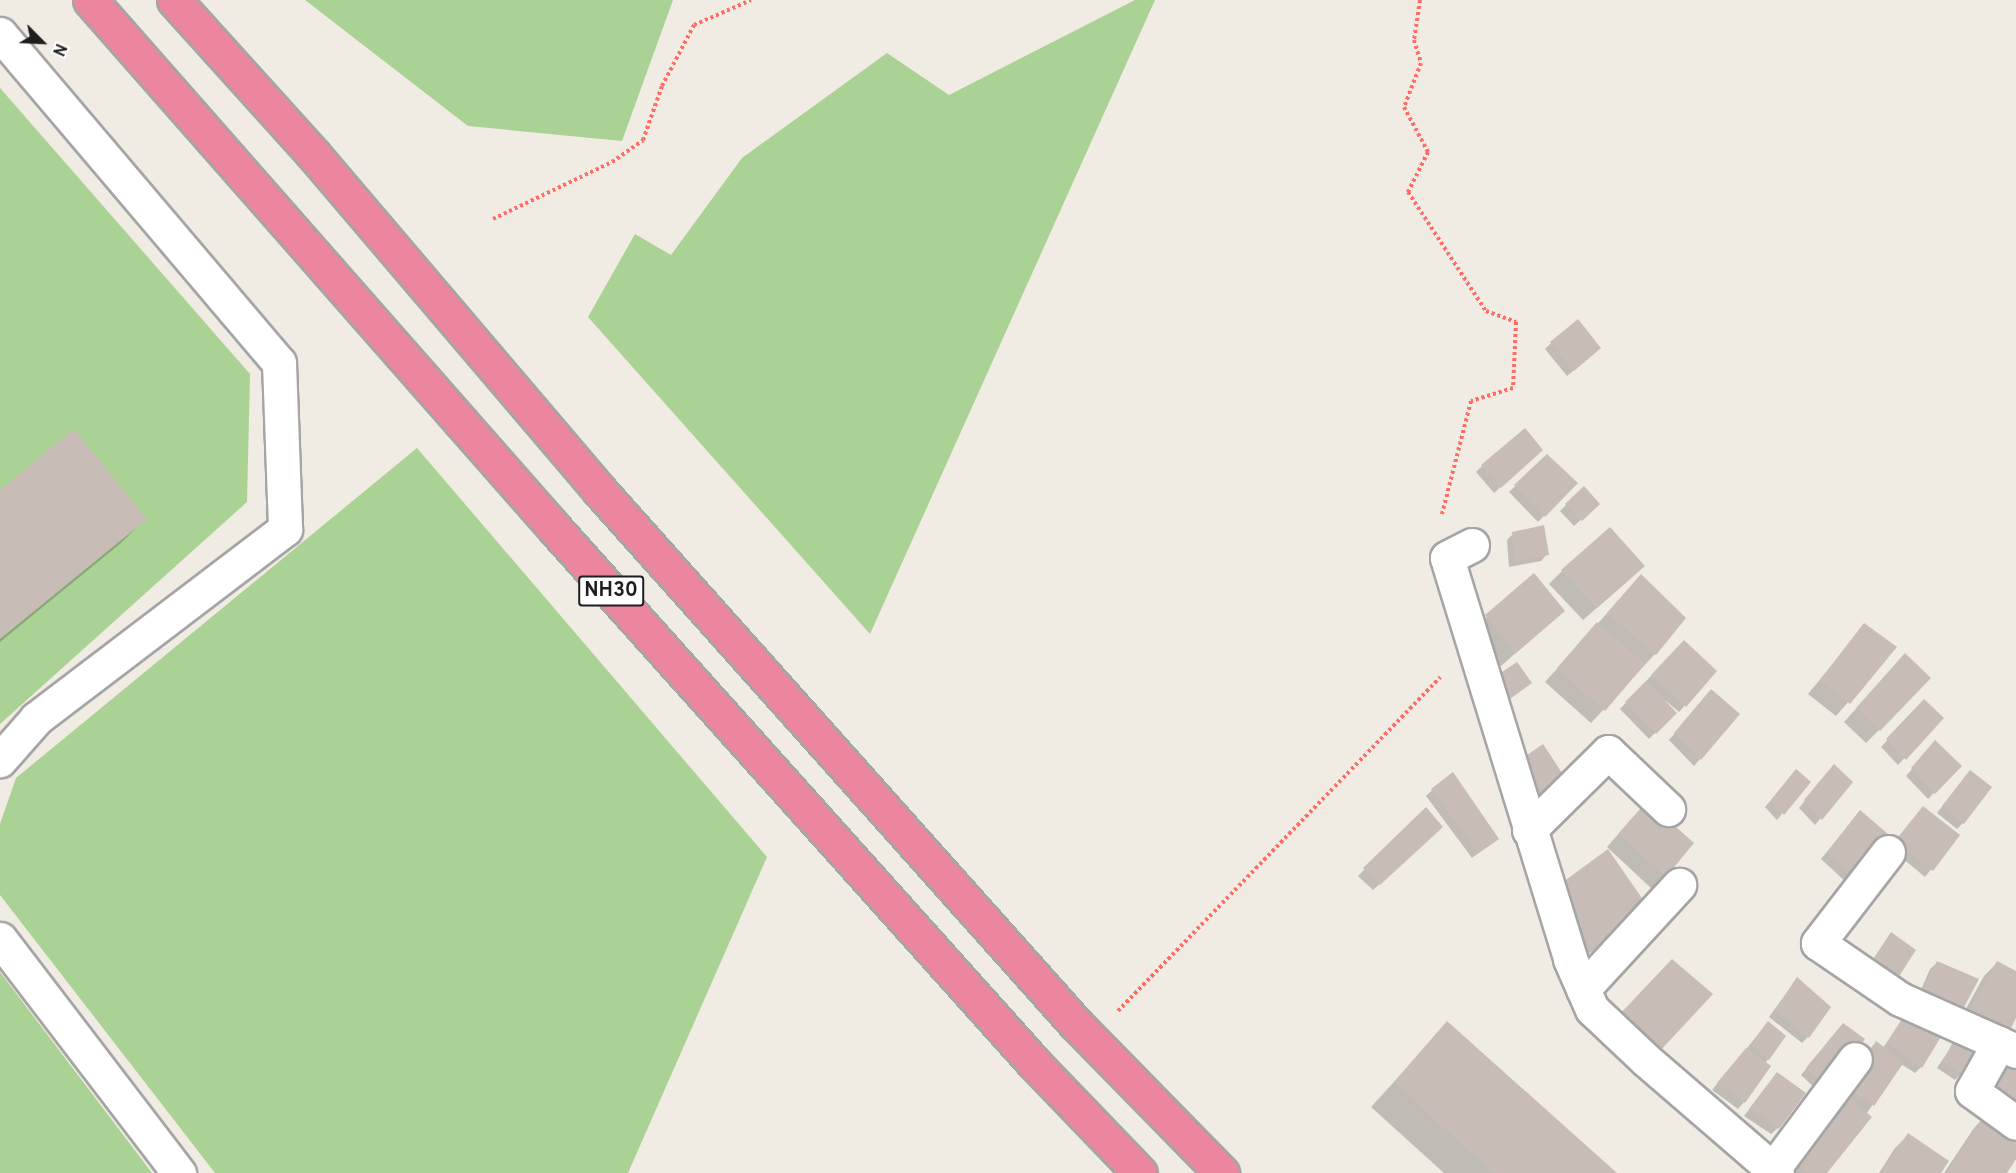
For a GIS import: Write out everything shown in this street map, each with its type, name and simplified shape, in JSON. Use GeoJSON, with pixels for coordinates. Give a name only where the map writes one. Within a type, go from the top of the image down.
{"type":"FeatureCollection","features":[{"type":"Feature","properties":{"kind":"highway","name":"NH30"},"geometry":{"type":"LineString","coordinates":[[90,0],[579,555],[1033,1062],[1140,1173]]}},
{"type":"Feature","properties":{"kind":"highway","name":"NH30"},"geometry":{"type":"LineString","coordinates":[[174,0],[314,154],[599,490],[1091,1039],[1222,1173]]}},
{"type":"Feature","properties":{"kind":"street"},"geometry":{"type":"LineString","coordinates":[[0,34],[279,363],[285,529],[36,719],[0,760]]}},
{"type":"Feature","properties":{"kind":"street"},"geometry":{"type":"LineString","coordinates":[[1472,545],[1447,558],[1570,960],[1592,1009],[1638,1053],[1775,1171],[1855,1059]]}},
{"type":"Feature","properties":{"kind":"street"},"geometry":{"type":"LineString","coordinates":[[1529,830],[1608,752],[1668,809]]}},
{"type":"Feature","properties":{"kind":"street"},"geometry":{"type":"LineString","coordinates":[[1888,852],[1818,943],[1900,999],[2007,1047],[1972,1090],[2016,1123]]}},
{"type":"Feature","properties":{"kind":"street"},"geometry":{"type":"LineString","coordinates":[[1583,989],[1679,885]]}},
{"type":"Feature","properties":{"kind":"street"},"geometry":{"type":"LineString","coordinates":[[0,939],[179,1173]]}},
{"type":"Feature","properties":{"kind":"path"},"geometry":{"type":"LineString","coordinates":[[493,219],[612,162],[643,140],[662,86],[694,25],[751,0]]}},
{"type":"Feature","properties":{"kind":"path"},"geometry":{"type":"LineString","coordinates":[[1420,0],[1414,40],[1421,63],[1404,107],[1428,152],[1408,192],[1486,311],[1516,322],[1513,388],[1471,401],[1440,525],[1472,545]]}},
{"type":"Feature","properties":{"kind":"path"},"geometry":{"type":"LineString","coordinates":[[1091,1039],[1472,643]]}},
{"type":"Feature","properties":{"kind":"green space"},"geometry":{"type":"Polygon","coordinates":[[[305,0],[673,0],[622,141],[468,126],[305,0]]]}},
{"type":"Feature","properties":{"kind":"green space"},"geometry":{"type":"Polygon","coordinates":[[[1135,0],[1155,0],[870,634],[588,317],[635,234],[671,255],[742,158],[887,53],[949,95],[1135,0]]]}},
{"type":"Feature","properties":{"kind":"green space"},"geometry":{"type":"Polygon","coordinates":[[[0,88],[250,374],[247,502],[0,724],[0,88]]]}},
{"type":"Feature","properties":{"kind":"green space"},"geometry":{"type":"Polygon","coordinates":[[[417,448],[767,857],[628,1173],[215,1173],[0,895],[0,824],[16,778],[417,448]]]}},
{"type":"Feature","properties":{"kind":"green space"},"geometry":{"type":"Polygon","coordinates":[[[0,972],[152,1173],[0,1173],[0,972]]]}},
{"type":"Feature","properties":{"kind":"building"},"geometry":{"type":"Polygon","coordinates":[[[1578,319],[1601,348],[1574,371],[1550,342],[1578,319]]]}},
{"type":"Feature","properties":{"kind":"building"},"geometry":{"type":"Polygon","coordinates":[[[1525,428],[1543,450],[1501,488],[1481,465],[1525,428]]]}},
{"type":"Feature","properties":{"kind":"building"},"geometry":{"type":"Polygon","coordinates":[[[74,429],[147,519],[0,639],[0,490],[74,429]]]}},
{"type":"Feature","properties":{"kind":"building"},"geometry":{"type":"Polygon","coordinates":[[[1547,454],[1578,483],[1545,517],[1514,485],[1547,454]]]}},
{"type":"Feature","properties":{"kind":"building"},"geometry":{"type":"Polygon","coordinates":[[[1584,486],[1600,504],[1582,521],[1565,504],[1584,486]]]}},
{"type":"Feature","properties":{"kind":"building"},"geometry":{"type":"Polygon","coordinates":[[[1544,525],[1549,555],[1515,562],[1512,532],[1544,525]]]}},
{"type":"Feature","properties":{"kind":"building"},"geometry":{"type":"Polygon","coordinates":[[[1610,527],[1645,566],[1597,608],[1561,570],[1610,527]]]}},
{"type":"Feature","properties":{"kind":"building"},"geometry":{"type":"Polygon","coordinates":[[[1534,573],[1565,611],[1515,654],[1485,615],[1534,573]]]}},
{"type":"Feature","properties":{"kind":"building"},"geometry":{"type":"Polygon","coordinates":[[[1641,574],[1686,618],[1656,655],[1607,613],[1641,574]]]}},
{"type":"Feature","properties":{"kind":"building"},"geometry":{"type":"Polygon","coordinates":[[[1597,622],[1645,664],[1605,711],[1557,668],[1597,622]]]}},
{"type":"Feature","properties":{"kind":"building"},"geometry":{"type":"Polygon","coordinates":[[[1864,623],[1897,647],[1850,704],[1820,680],[1864,623]]]}},
{"type":"Feature","properties":{"kind":"building"},"geometry":{"type":"Polygon","coordinates":[[[1684,640],[1717,671],[1686,707],[1651,675],[1684,640]]]}},
{"type":"Feature","properties":{"kind":"building"},"geometry":{"type":"Polygon","coordinates":[[[1905,653],[1931,678],[1880,731],[1856,708],[1905,653]]]}},
{"type":"Feature","properties":{"kind":"building"},"geometry":{"type":"Polygon","coordinates":[[[1517,662],[1532,683],[1510,699],[1496,676],[1517,662]]]}},
{"type":"Feature","properties":{"kind":"building"},"geometry":{"type":"Polygon","coordinates":[[[1646,681],[1677,713],[1656,734],[1625,702],[1646,681]]]}},
{"type":"Feature","properties":{"kind":"building"},"geometry":{"type":"Polygon","coordinates":[[[1711,689],[1740,714],[1701,760],[1674,733],[1711,689]]]}},
{"type":"Feature","properties":{"kind":"building"},"geometry":{"type":"Polygon","coordinates":[[[1924,699],[1944,718],[1906,760],[1886,739],[1924,699]]]}},
{"type":"Feature","properties":{"kind":"building"},"geometry":{"type":"Polygon","coordinates":[[[1935,740],[1962,766],[1935,794],[1911,768],[1935,740]]]}},
{"type":"Feature","properties":{"kind":"building"},"geometry":{"type":"Polygon","coordinates":[[[1543,744],[1568,782],[1545,799],[1517,762],[1543,744]]]}},
{"type":"Feature","properties":{"kind":"building"},"geometry":{"type":"Polygon","coordinates":[[[1834,764],[1853,782],[1822,820],[1804,800],[1834,764]]]}},
{"type":"Feature","properties":{"kind":"building"},"geometry":{"type":"Polygon","coordinates":[[[1796,769],[1811,782],[1784,815],[1771,800],[1796,769]]]}},
{"type":"Feature","properties":{"kind":"building"},"geometry":{"type":"Polygon","coordinates":[[[1970,770],[1992,787],[1964,824],[1942,806],[1970,770]]]}},
{"type":"Feature","properties":{"kind":"building"},"geometry":{"type":"Polygon","coordinates":[[[1453,772],[1499,839],[1479,853],[1431,789],[1453,772]]]}},
{"type":"Feature","properties":{"kind":"building"},"geometry":{"type":"Polygon","coordinates":[[[1647,801],[1694,843],[1666,877],[1619,833],[1647,801]]]}},
{"type":"Feature","properties":{"kind":"building"},"geometry":{"type":"Polygon","coordinates":[[[1923,806],[1960,835],[1933,871],[1895,841],[1923,806]]]}},
{"type":"Feature","properties":{"kind":"building"},"geometry":{"type":"Polygon","coordinates":[[[1426,807],[1443,827],[1380,885],[1363,868],[1426,807]]]}},
{"type":"Feature","properties":{"kind":"building"},"geometry":{"type":"Polygon","coordinates":[[[1860,810],[1888,834],[1854,877],[1827,852],[1860,810]]]}},
{"type":"Feature","properties":{"kind":"building"},"geometry":{"type":"Polygon","coordinates":[[[1608,849],[1648,907],[1591,951],[1563,882],[1608,849]]]}},
{"type":"Feature","properties":{"kind":"building"},"geometry":{"type":"Polygon","coordinates":[[[1891,932],[1916,950],[1892,987],[1866,970],[1891,932]]]}},
{"type":"Feature","properties":{"kind":"building"},"geometry":{"type":"Polygon","coordinates":[[[1672,959],[1713,994],[1659,1052],[1619,1015],[1672,959]]]}},
{"type":"Feature","properties":{"kind":"building"},"geometry":{"type":"Polygon","coordinates":[[[1937,961],[1979,979],[1963,1009],[1922,992],[1937,961]]]}},
{"type":"Feature","properties":{"kind":"building"},"geometry":{"type":"Polygon","coordinates":[[[1997,961],[2016,971],[2016,1018],[2010,1030],[1970,1010],[1997,961]]]}},
{"type":"Feature","properties":{"kind":"building"},"geometry":{"type":"Polygon","coordinates":[[[1797,977],[1831,1007],[1809,1038],[1775,1010],[1797,977]]]}},
{"type":"Feature","properties":{"kind":"building"},"geometry":{"type":"Polygon","coordinates":[[[1905,1014],[1942,1035],[1922,1068],[1887,1043],[1905,1014]]]}},
{"type":"Feature","properties":{"kind":"building"},"geometry":{"type":"Polygon","coordinates":[[[1447,1021],[1617,1173],[1493,1173],[1394,1082],[1447,1021]]]}},
{"type":"Feature","properties":{"kind":"building"},"geometry":{"type":"Polygon","coordinates":[[[1768,1021],[1786,1036],[1769,1060],[1750,1045],[1768,1021]]]}},
{"type":"Feature","properties":{"kind":"building"},"geometry":{"type":"Polygon","coordinates":[[[1843,1023],[1865,1039],[1828,1088],[1806,1068],[1843,1023]]]}},
{"type":"Feature","properties":{"kind":"building"},"geometry":{"type":"Polygon","coordinates":[[[1956,1036],[1980,1048],[1962,1075],[1943,1061],[1956,1036]]]}},
{"type":"Feature","properties":{"kind":"building"},"geometry":{"type":"Polygon","coordinates":[[[1876,1041],[1904,1062],[1874,1106],[1844,1086],[1876,1041]]]}},
{"type":"Feature","properties":{"kind":"building"},"geometry":{"type":"Polygon","coordinates":[[[1746,1048],[1771,1066],[1745,1103],[1717,1083],[1746,1048]]]}},
{"type":"Feature","properties":{"kind":"building"},"geometry":{"type":"Polygon","coordinates":[[[2002,1056],[2016,1063],[2016,1106],[1986,1091],[2002,1056]]]}},
{"type":"Feature","properties":{"kind":"building"},"geometry":{"type":"Polygon","coordinates":[[[1777,1072],[1806,1093],[1779,1129],[1749,1109],[1777,1072]]]}},
{"type":"Feature","properties":{"kind":"building"},"geometry":{"type":"Polygon","coordinates":[[[1838,1089],[1872,1117],[1827,1173],[1809,1173],[1788,1157],[1838,1089]]]}},
{"type":"Feature","properties":{"kind":"building"},"geometry":{"type":"Polygon","coordinates":[[[1987,1113],[2016,1133],[2016,1159],[2007,1173],[1947,1173],[1987,1113]]]}},
{"type":"Feature","properties":{"kind":"building"},"geometry":{"type":"Polygon","coordinates":[[[1908,1133],[1949,1161],[1941,1173],[1882,1173],[1908,1133]]]}}]}
